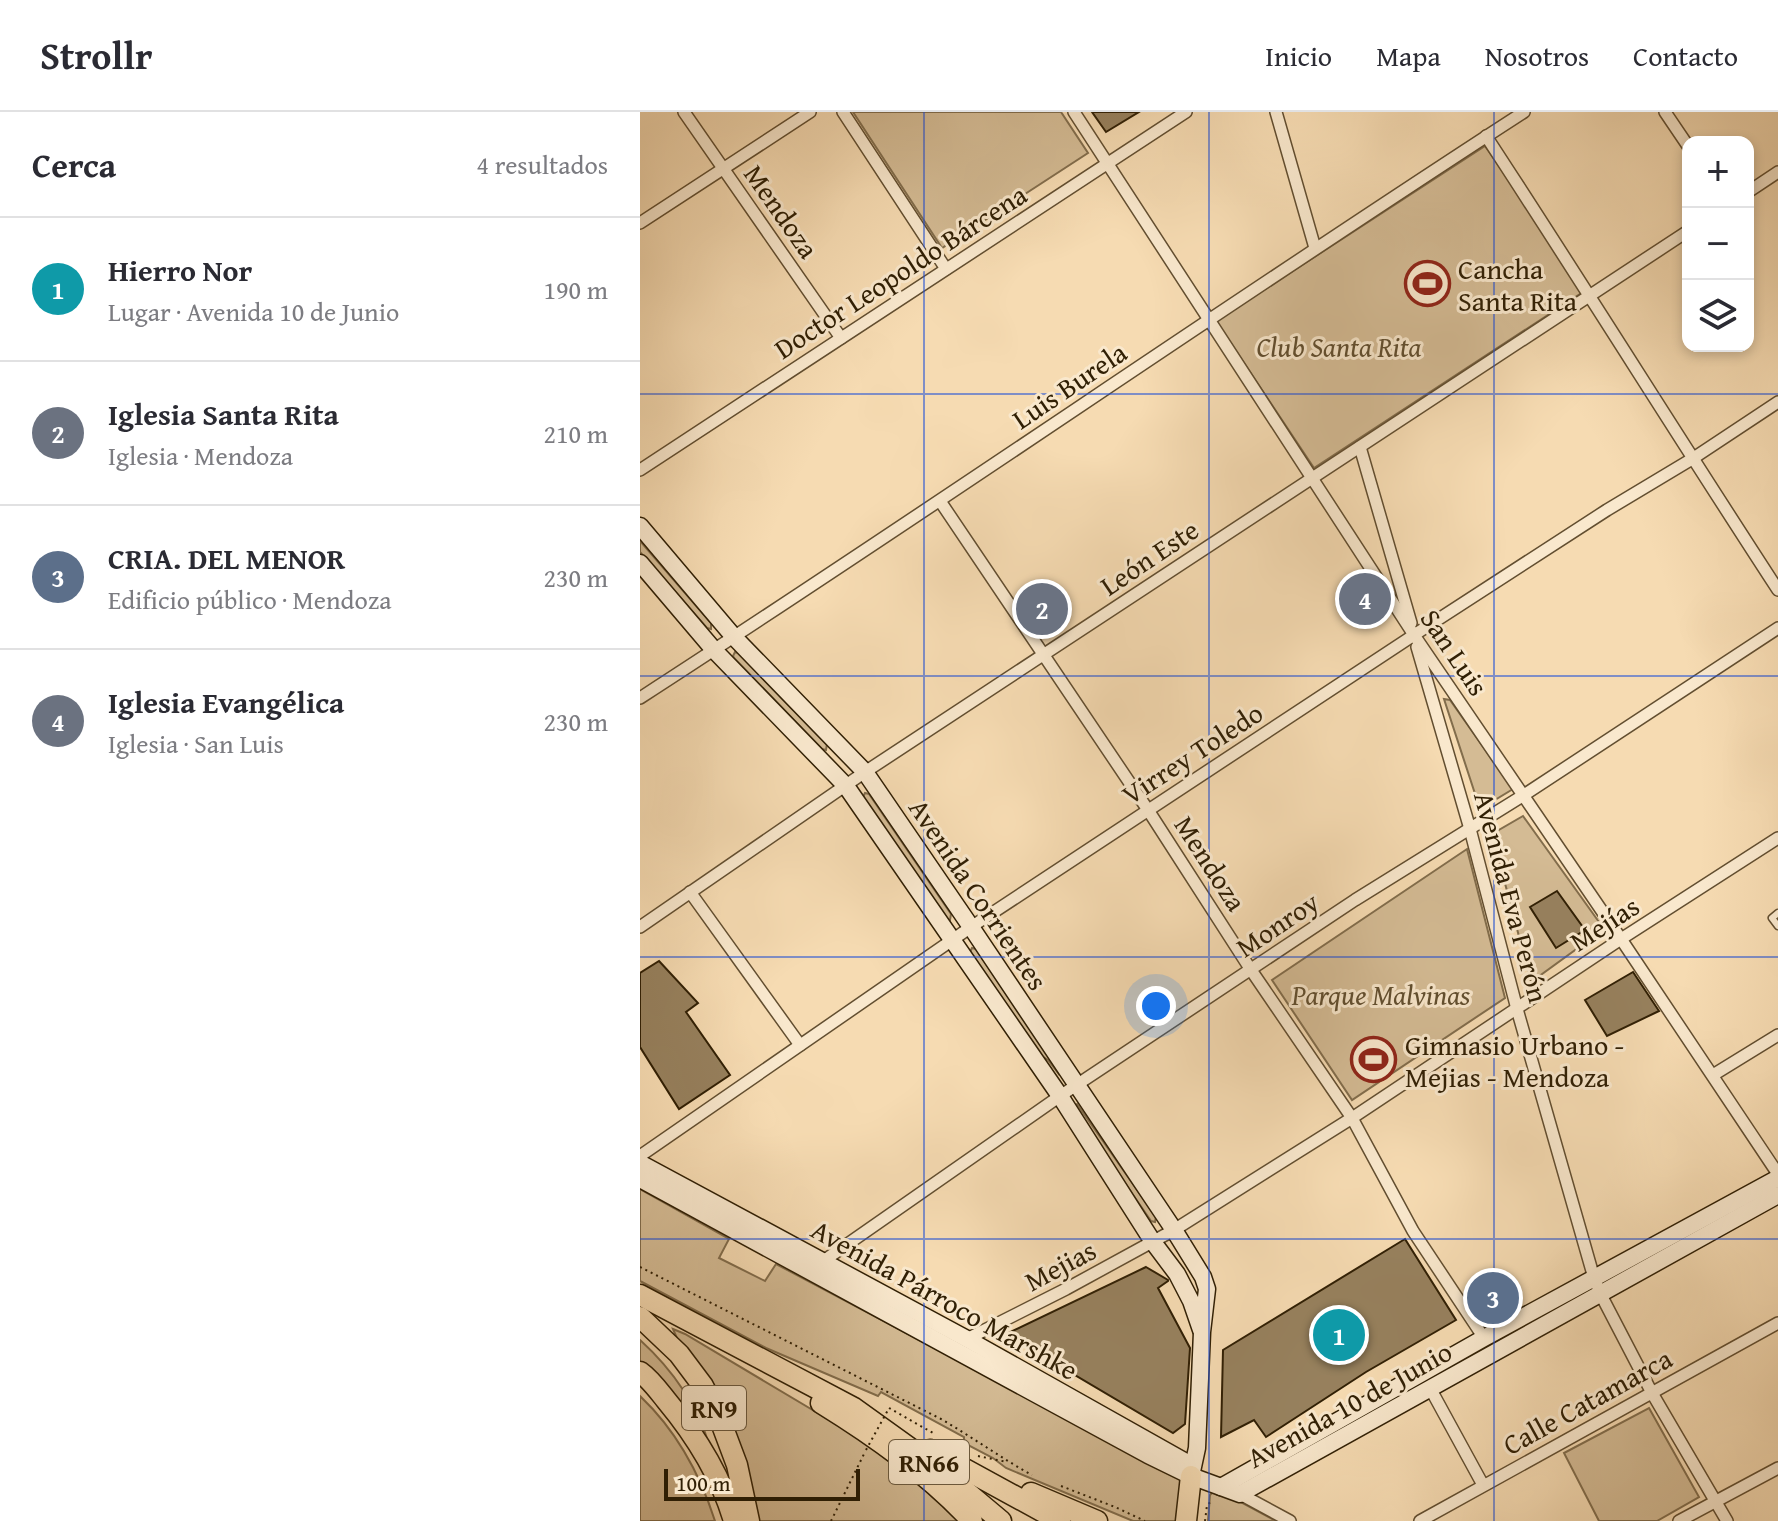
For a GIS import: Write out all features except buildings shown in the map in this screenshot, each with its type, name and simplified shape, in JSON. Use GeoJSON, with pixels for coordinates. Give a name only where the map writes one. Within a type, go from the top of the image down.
{"type":"FeatureCollection","features":[{"type":"Feature","properties":{"kind":"highway","name":"RN66"},"geometry":{"type":"LineString","coordinates":[[640,1295],[854,1408],[939,1469],[1001,1521]]}},
{"type":"Feature","properties":{"kind":"highway","name":"RN9"},"geometry":{"type":"LineString","coordinates":[[640,1317],[679,1354],[703,1386],[719,1417],[737,1465],[749,1521]]}},
{"type":"Feature","properties":{"kind":"highway"},"geometry":{"type":"LineString","coordinates":[[699,1326],[903,1458],[972,1521]]}},
{"type":"Feature","properties":{"kind":"highway"},"geometry":{"type":"LineString","coordinates":[[640,1372],[679,1415],[702,1448],[722,1483],[734,1521]]}},
{"type":"Feature","properties":{"kind":"highway"},"geometry":{"type":"LineString","coordinates":[[854,1408],[1060,1521]]}},
{"type":"Feature","properties":{"kind":"highway"},"geometry":{"type":"LineString","coordinates":[[1186,1521],[1205,1480]]}},
{"type":"Feature","properties":{"kind":"highway"},"geometry":{"type":"LineString","coordinates":[[1199,1521],[1205,1480]]}},
{"type":"Feature","properties":{"kind":"highway"},"geometry":{"type":"LineString","coordinates":[[986,1481],[1024,1490],[1097,1521]]}},
{"type":"Feature","properties":{"kind":"street","name":"Mendoza"},"geometry":{"type":"LineString","coordinates":[[684,112],[841,338]]}},
{"type":"Feature","properties":{"kind":"street"},"geometry":{"type":"LineString","coordinates":[[640,223],[810,112]]}},
{"type":"Feature","properties":{"kind":"street"},"geometry":{"type":"LineString","coordinates":[[843,112],[946,269]]}},
{"type":"Feature","properties":{"kind":"street","name":"San Luis"},"geometry":{"type":"LineString","coordinates":[[1074,112],[1414,635],[1713,1075],[1778,1176]]}},
{"type":"Feature","properties":{"kind":"street","name":"Doctor Leopoldo Bárcena"},"geometry":{"type":"LineString","coordinates":[[640,470],[1186,112]]}},
{"type":"Feature","properties":{"kind":"street"},"geometry":{"type":"LineString","coordinates":[[1276,112],[1315,248]]}},
{"type":"Feature","properties":{"kind":"street","name":"Luis Burela"},"geometry":{"type":"LineString","coordinates":[[640,698],[1524,112]]}},
{"type":"Feature","properties":{"kind":"street"},"geometry":{"type":"LineString","coordinates":[[1665,112],[1682,137]]}},
{"type":"Feature","properties":{"kind":"street"},"geometry":{"type":"LineString","coordinates":[[1486,136],[1778,590]]}},
{"type":"Feature","properties":{"kind":"street"},"geometry":{"type":"LineString","coordinates":[[1754,188],[1778,172]]}},
{"type":"Feature","properties":{"kind":"street","name":"León Este"},"geometry":{"type":"LineString","coordinates":[[640,927],[865,772],[1682,235]]}},
{"type":"Feature","properties":{"kind":"street","name":"Virrey Toledo"},"geometry":{"type":"LineString","coordinates":[[640,1156],[971,927],[1414,635],[1778,402]]}},
{"type":"Feature","properties":{"kind":"street","name":"Avenida Eva Perón"},"geometry":{"type":"LineString","coordinates":[[1360,447],[1594,1278],[1652,1393],[1727,1521]]}},
{"type":"Feature","properties":{"kind":"street","name":"Mendoza"},"geometry":{"type":"LineString","coordinates":[[940,501],[1352,1118],[1413,1231],[1484,1338]]}},
{"type":"Feature","properties":{"kind":"street","name":"Avenida Corrientes"},"geometry":{"type":"LineString","coordinates":[[640,526],[734,637],[865,772],[1203,1277],[1207,1289],[1197,1448],[1205,1480]]}},
{"type":"Feature","properties":{"kind":"street","name":"Avenida Corrientes"},"geometry":{"type":"LineString","coordinates":[[640,563],[714,650],[846,786],[1060,1096],[1153,1242],[1177,1274],[1202,1332]]}},
{"type":"Feature","properties":{"kind":"street","name":"Monroy"},"geometry":{"type":"LineString","coordinates":[[816,1267],[1060,1096],[1355,900],[1524,795],[1778,628]]}},
{"type":"Feature","properties":{"kind":"street","name":"Mejías"},"geometry":{"type":"LineString","coordinates":[[1174,1230],[1352,1118],[1778,838]]}},
{"type":"Feature","properties":{"kind":"street"},"geometry":{"type":"LineString","coordinates":[[690,892],[800,1045]]}},
{"type":"Feature","properties":{"kind":"street"},"geometry":{"type":"LineString","coordinates":[[1713,1075],[1778,1035]]}},
{"type":"Feature","properties":{"kind":"street","name":"Avenida Párroco Marshke"},"geometry":{"type":"LineString","coordinates":[[640,1163],[816,1267],[1205,1480],[1240,1494],[1290,1521]]}},
{"type":"Feature","properties":{"kind":"street","name":"Avenida 10 de Junio"},"geometry":{"type":"LineString","coordinates":[[1205,1480],[1484,1338],[1778,1176]]}},
{"type":"Feature","properties":{"kind":"street","name":"Avenida Párroco Marshke"},"geometry":{"type":"LineString","coordinates":[[640,1179],[967,1339],[1205,1480]]}},
{"type":"Feature","properties":{"kind":"street","name":"Avenida 10 de Junio"},"geometry":{"type":"LineString","coordinates":[[1240,1494],[1778,1195]]}},
{"type":"Feature","properties":{"kind":"street","name":"Mejias"},"geometry":{"type":"LineString","coordinates":[[967,1339],[1174,1230]]}},
{"type":"Feature","properties":{"kind":"street","name":"Calle Catamarca"},"geometry":{"type":"LineString","coordinates":[[1420,1521],[1778,1323]]}},
{"type":"Feature","properties":{"kind":"street"},"geometry":{"type":"LineString","coordinates":[[1430,1388],[1483,1485]]}},
{"type":"Feature","properties":{"kind":"street"},"geometry":{"type":"LineString","coordinates":[[1679,1521],[1778,1468]]}},
{"type":"Feature","properties":{"kind":"lane"},"geometry":{"type":"LineString","coordinates":[[1778,913],[1772,918],[1778,926]]}},
{"type":"Feature","properties":{"kind":"path"},"geometry":{"type":"LineString","coordinates":[[640,1267],[941,1419],[1008,1463],[1035,1476]]}},
{"type":"Feature","properties":{"kind":"path"},"geometry":{"type":"LineString","coordinates":[[831,1521],[889,1408],[944,1438]]}},
{"type":"Feature","properties":{"kind":"path"},"geometry":{"type":"LineString","coordinates":[[971,1454],[1008,1463]]}},
{"type":"Feature","properties":{"kind":"path"},"geometry":{"type":"LineString","coordinates":[[1205,1480],[1210,1501],[1205,1521]]}},
{"type":"Feature","properties":{"kind":"path"},"geometry":{"type":"LineString","coordinates":[[1051,1483],[1145,1521]]}},
{"type":"Feature","properties":{"kind":"green space"},"geometry":{"type":"Polygon","coordinates":[[[853,112],[1061,112],[1088,153],[942,248],[853,112]]]}},
{"type":"Feature","properties":{"kind":"green space","name":"Club Santa Rita"},"geometry":{"type":"Polygon","coordinates":[[[1485,146],[1586,290],[1314,468],[1216,321],[1485,146]]]}},
{"type":"Feature","properties":{"kind":"green space"},"geometry":{"type":"Polygon","coordinates":[[[640,541],[711,623],[711,629],[640,552],[640,541]]]}},
{"type":"Feature","properties":{"kind":"green space"},"geometry":{"type":"Polygon","coordinates":[[[735,652],[827,744],[826,750],[734,658],[735,652]]]}},
{"type":"Feature","properties":{"kind":"green space"},"geometry":{"type":"Polygon","coordinates":[[[1444,699],[1450,700],[1513,789],[1480,809],[1444,699]]]}},
{"type":"Feature","properties":{"kind":"green space"},"geometry":{"type":"Polygon","coordinates":[[[865,793],[869,794],[951,914],[950,920],[947,920],[864,799],[865,793]]]}},
{"type":"Feature","properties":{"kind":"green space"},"geometry":{"type":"Polygon","coordinates":[[[1523,816],[1604,929],[1531,982],[1492,834],[1523,816]]]}},
{"type":"Feature","properties":{"kind":"green space","name":"Parque Malvinas"},"geometry":{"type":"Polygon","coordinates":[[[1467,849],[1505,998],[1352,1100],[1272,980],[1467,849]]]}},
{"type":"Feature","properties":{"kind":"green space"},"geometry":{"type":"Polygon","coordinates":[[[972,948],[976,949],[1058,1073],[1040,1055],[970,952],[972,948]]]}},
{"type":"Feature","properties":{"kind":"green space"},"geometry":{"type":"Polygon","coordinates":[[[1077,1104],[1156,1217],[1155,1222],[1151,1221],[1074,1109],[1077,1104]]]}},
{"type":"Feature","properties":{"kind":"green space"},"geometry":{"type":"Polygon","coordinates":[[[640,1189],[729,1239],[719,1258],[765,1281],[776,1264],[1181,1479],[1176,1521],[1133,1521],[1006,1468],[964,1443],[964,1437],[881,1392],[878,1396],[766,1348],[640,1281],[640,1189]]]}},
{"type":"Feature","properties":{"kind":"green space"},"geometry":{"type":"Polygon","coordinates":[[[673,1329],[853,1434],[895,1462],[964,1521],[756,1521],[673,1329]]]}},
{"type":"Feature","properties":{"kind":"green space"},"geometry":{"type":"Polygon","coordinates":[[[640,1340],[663,1363],[682,1389],[710,1447],[640,1364],[640,1340]]]}},
{"type":"Feature","properties":{"kind":"green space"},"geometry":{"type":"Polygon","coordinates":[[[640,1396],[676,1438],[702,1486],[715,1521],[640,1521],[640,1396]]]}},
{"type":"Feature","properties":{"kind":"green space"},"geometry":{"type":"Polygon","coordinates":[[[1649,1408],[1699,1497],[1657,1521],[1599,1521],[1564,1453],[1649,1408]]]}},
{"type":"Feature","properties":{"kind":"green space"},"geometry":{"type":"Polygon","coordinates":[[[1214,1491],[1224,1493],[1276,1521],[1208,1521],[1210,1495],[1214,1491]]]}},
{"type":"Feature","properties":{"kind":"place","name":"Cancha Santa Rita"},"geometry":{"type":"Point","coordinates":[1427,284]}},
{"type":"Feature","properties":{"kind":"place","name":"Iglesia Evangélica"},"geometry":{"type":"Point","coordinates":[1365,599]}},
{"type":"Feature","properties":{"kind":"place","name":"Iglesia Santa Rita"},"geometry":{"type":"Point","coordinates":[1042,609]}},
{"type":"Feature","properties":{"kind":"place","name":"Gimnasio Urbano - Mejias - Mendoza"},"geometry":{"type":"Point","coordinates":[1374,1060]}},
{"type":"Feature","properties":{"kind":"place","name":"CRIA. DEL MENOR"},"geometry":{"type":"Point","coordinates":[1493,1298]}},
{"type":"Feature","properties":{"kind":"place","name":"Hierro Nor"},"geometry":{"type":"Point","coordinates":[1339,1335]}}]}
